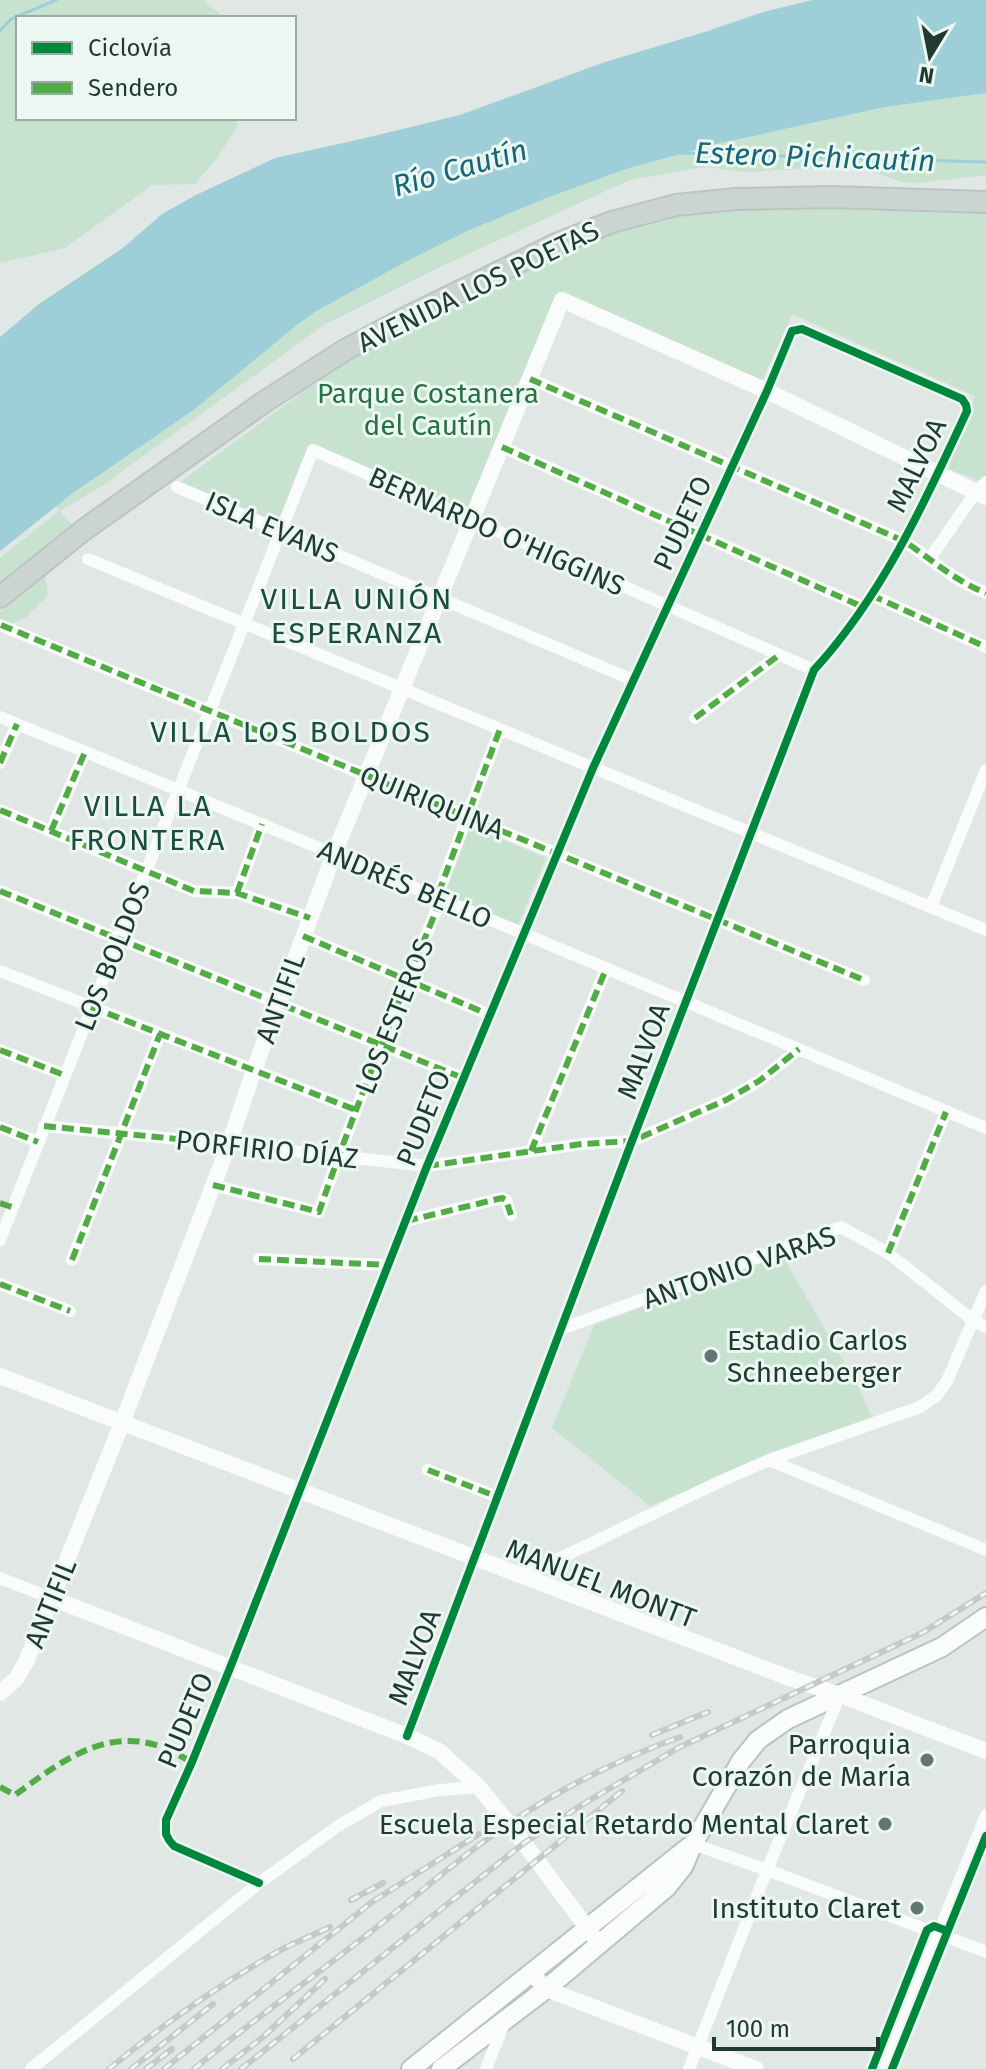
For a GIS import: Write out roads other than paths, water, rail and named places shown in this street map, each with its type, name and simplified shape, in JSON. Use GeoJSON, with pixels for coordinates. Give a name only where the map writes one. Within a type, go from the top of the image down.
{"type":"FeatureCollection","features":[{"type":"Feature","properties":{"kind":"main road","name":"AVENIDA LOS POETAS"},"geometry":{"type":"LineString","coordinates":[[0,597],[85,529],[287,387],[345,350],[556,244],[612,222],[676,205],[736,199],[831,197],[986,202]]}},
{"type":"Feature","properties":{"kind":"main road"},"geometry":{"type":"LineString","coordinates":[[441,2069],[546,1989],[667,1887],[683,1867],[741,1761],[758,1740],[788,1719],[942,1647],[986,1617]]}},
{"type":"Feature","properties":{"kind":"main road"},"geometry":{"type":"LineString","coordinates":[[411,2069],[693,1844]]}},
{"type":"Feature","properties":{"kind":"street","name":"ANTIFIL"},"geometry":{"type":"LineString","coordinates":[[0,1693],[11,1685],[21,1671],[122,1423],[229,1144],[334,854],[562,300],[767,391]]}},
{"type":"Feature","properties":{"kind":"street","name":"PUDETO"},"geometry":{"type":"LineString","coordinates":[[259,1883],[174,1846],[169,1840],[166,1820],[230,1668],[427,1166],[523,934],[593,768],[792,331],[802,329],[962,399],[966,405]]}},
{"type":"Feature","properties":{"kind":"street"},"geometry":{"type":"LineString","coordinates":[[530,379],[904,541],[965,585],[986,593]]}},
{"type":"Feature","properties":{"kind":"street"},"geometry":{"type":"LineString","coordinates":[[767,391],[938,473],[983,490],[930,558]]}},
{"type":"Feature","properties":{"kind":"street","name":"MALVOA"},"geometry":{"type":"LineString","coordinates":[[407,1736],[814,670],[863,607],[904,541],[967,411],[966,405]]}},
{"type":"Feature","properties":{"kind":"street"},"geometry":{"type":"LineString","coordinates":[[502,447],[863,607]]}},
{"type":"Feature","properties":{"kind":"street","name":"BERNARDO O'HIGGINS"},"geometry":{"type":"LineString","coordinates":[[313,450],[814,670]]}},
{"type":"Feature","properties":{"kind":"street","name":"LOS BOLDOS"},"geometry":{"type":"LineString","coordinates":[[0,1240],[6,1205],[38,1142],[313,450]]}},
{"type":"Feature","properties":{"kind":"street","name":"ISLA EVANS"},"geometry":{"type":"LineString","coordinates":[[177,487],[633,680]]}},
{"type":"Feature","properties":{"kind":"street"},"geometry":{"type":"LineString","coordinates":[[88,559],[986,930]]}},
{"type":"Feature","properties":{"kind":"street"},"geometry":{"type":"LineString","coordinates":[[871,595],[986,647]]}},
{"type":"Feature","properties":{"kind":"street","name":"QUIRIQUINA"},"geometry":{"type":"LineString","coordinates":[[0,625],[864,980]]}},
{"type":"Feature","properties":{"kind":"street"},"geometry":{"type":"LineString","coordinates":[[695,718],[779,655]]}},
{"type":"Feature","properties":{"kind":"street","name":"ANDRÉS BELLO"},"geometry":{"type":"LineString","coordinates":[[0,717],[986,1128]]}},
{"type":"Feature","properties":{"kind":"street"},"geometry":{"type":"LineString","coordinates":[[0,763],[17,724]]}},
{"type":"Feature","properties":{"kind":"street","name":"LOS ESTEROS"},"geometry":{"type":"LineString","coordinates":[[213,1185],[319,1212],[381,1045],[436,911],[438,898],[500,729]]}},
{"type":"Feature","properties":{"kind":"street"},"geometry":{"type":"LineString","coordinates":[[51,831],[85,752]]}},
{"type":"Feature","properties":{"kind":"street"},"geometry":{"type":"LineString","coordinates":[[931,907],[986,770]]}},
{"type":"Feature","properties":{"kind":"street"},"geometry":{"type":"LineString","coordinates":[[0,810],[194,891],[237,893],[310,918]]}},
{"type":"Feature","properties":{"kind":"street"},"geometry":{"type":"LineString","coordinates":[[237,893],[262,824]]}},
{"type":"Feature","properties":{"kind":"street"},"geometry":{"type":"LineString","coordinates":[[0,891],[463,1078]]}},
{"type":"Feature","properties":{"kind":"street"},"geometry":{"type":"LineString","coordinates":[[303,936],[490,1015]]}},
{"type":"Feature","properties":{"kind":"street"},"geometry":{"type":"LineString","coordinates":[[531,1151],[606,969]]}},
{"type":"Feature","properties":{"kind":"street"},"geometry":{"type":"LineString","coordinates":[[0,971],[356,1110]]}},
{"type":"Feature","properties":{"kind":"street"},"geometry":{"type":"LineString","coordinates":[[72,1260],[160,1034]]}},
{"type":"Feature","properties":{"kind":"street","name":"PORFIRIO DÍAZ"},"geometry":{"type":"LineString","coordinates":[[44,1126],[427,1166],[601,1142],[632,1141],[726,1100],[759,1081],[799,1049]]}},
{"type":"Feature","properties":{"kind":"street"},"geometry":{"type":"LineString","coordinates":[[0,1050],[64,1075]]}},
{"type":"Feature","properties":{"kind":"street"},"geometry":{"type":"LineString","coordinates":[[888,1253],[946,1112]]}},
{"type":"Feature","properties":{"kind":"street"},"geometry":{"type":"LineString","coordinates":[[0,1127],[38,1142]]}},
{"type":"Feature","properties":{"kind":"street"},"geometry":{"type":"LineString","coordinates":[[406,1221],[502,1198],[506,1200],[511,1215]]}},
{"type":"Feature","properties":{"kind":"street","name":"ANTONIO VARAS"},"geometry":{"type":"LineString","coordinates":[[561,1329],[841,1227],[888,1253],[980,1324]]}},
{"type":"Feature","properties":{"kind":"street"},"geometry":{"type":"LineString","coordinates":[[259,1259],[388,1265]]}},
{"type":"Feature","properties":{"kind":"street"},"geometry":{"type":"LineString","coordinates":[[0,1284],[70,1311]]}},
{"type":"Feature","properties":{"kind":"street"},"geometry":{"type":"LineString","coordinates":[[523,1576],[769,1460],[911,1411],[929,1401],[947,1381],[980,1324],[986,1291]]}},
{"type":"Feature","properties":{"kind":"street","name":"MANUEL MONTT"},"geometry":{"type":"LineString","coordinates":[[0,1376],[986,1751]]}},
{"type":"Feature","properties":{"kind":"street"},"geometry":{"type":"LineString","coordinates":[[769,1460],[986,1550]]}},
{"type":"Feature","properties":{"kind":"street"},"geometry":{"type":"LineString","coordinates":[[428,1470],[498,1497]]}},
{"type":"Feature","properties":{"kind":"street"},"geometry":{"type":"LineString","coordinates":[[0,1578],[439,1751],[479,1787],[599,1944]]}},
{"type":"Feature","properties":{"kind":"street"},"geometry":{"type":"LineString","coordinates":[[689,2069],[840,1695]]}},
{"type":"Feature","properties":{"kind":"street"},"geometry":{"type":"LineString","coordinates":[[31,2069],[259,1883],[338,1826],[381,1801],[440,1790],[479,1787]]}},
{"type":"Feature","properties":{"kind":"street"},"geometry":{"type":"LineString","coordinates":[[884,2069],[986,1815]]}},
{"type":"Feature","properties":{"kind":"street"},"geometry":{"type":"LineString","coordinates":[[693,1844],[986,1952]]}},
{"type":"Feature","properties":{"kind":"street"},"geometry":{"type":"LineString","coordinates":[[531,1972],[546,1989],[756,2069]]}},
{"type":"Feature","properties":{"kind":"street"},"geometry":{"type":"LineString","coordinates":[[486,2069],[506,2018]]}},
{"type":"Feature","properties":{"kind":"water","name":"Río Cautín"},"geometry":{"type":"Polygon","coordinates":[[[812,0],[986,0],[986,93],[885,107],[717,144],[626,169],[465,232],[315,312],[195,409],[72,494],[0,551],[0,337],[39,304],[123,248],[162,214],[275,158],[460,115],[605,62],[763,12],[812,0]]]}},
{"type":"Feature","properties":{"kind":"waterway"},"geometry":{"type":"LineString","coordinates":[[18,16],[56,0]]}},
{"type":"Feature","properties":{"kind":"waterway"},"geometry":{"type":"LineString","coordinates":[[0,31],[16,17]]}},
{"type":"Feature","properties":{"kind":"waterway","name":"Estero Pichicautín"},"geometry":{"type":"LineString","coordinates":[[680,153],[986,162]]}},
{"type":"Feature","properties":{"kind":"railway"},"geometry":{"type":"LineString","coordinates":[[241,2069],[524,1843],[580,1806],[678,1748],[922,1633],[986,1593]]}},
{"type":"Feature","properties":{"kind":"railway"},"geometry":{"type":"LineString","coordinates":[[652,1735],[708,1712]]}},
{"type":"Feature","properties":{"kind":"railway"},"geometry":{"type":"LineString","coordinates":[[194,2069],[507,1825],[591,1775],[680,1737]]}},
{"type":"Feature","properties":{"kind":"railway"},"geometry":{"type":"LineString","coordinates":[[293,2059],[622,1791]]}},
{"type":"Feature","properties":{"kind":"railway"},"geometry":{"type":"LineString","coordinates":[[164,2069],[372,1902],[479,1834]]}},
{"type":"Feature","properties":{"kind":"railway"},"geometry":{"type":"LineString","coordinates":[[351,1900],[383,1883]]}},
{"type":"Feature","properties":{"kind":"railway"},"geometry":{"type":"LineString","coordinates":[[109,2069],[231,1979],[282,1949],[330,1927]]}},
{"type":"Feature","properties":{"kind":"railway"},"geometry":{"type":"LineString","coordinates":[[222,2069],[263,2037],[325,1979]]}},
{"type":"Feature","properties":{"kind":"railway"},"geometry":{"type":"LineString","coordinates":[[131,2069],[213,2004]]}},
{"type":"Feature","properties":{"kind":"railway"},"geometry":{"type":"LineString","coordinates":[[146,2069],[172,2049]]}},
{"type":"Feature","properties":{"kind":"place","name":"Estadio Carlos Schneeberger"},"geometry":{"type":"Point","coordinates":[711,1356]}},
{"type":"Feature","properties":{"kind":"place","name":"Parroquia Corazón de María"},"geometry":{"type":"Point","coordinates":[927,1760]}},
{"type":"Feature","properties":{"kind":"place","name":"Escuela Especial Retardo Mental Claret"},"geometry":{"type":"Point","coordinates":[885,1824]}},
{"type":"Feature","properties":{"kind":"place","name":"Instituto Claret"},"geometry":{"type":"Point","coordinates":[917,1908]}},
{"type":"Feature","properties":{"kind":"district","name":"VILLA UNIÓN ESPERANZA"},"geometry":{"type":"Point","coordinates":[357,616]}},
{"type":"Feature","properties":{"kind":"district","name":"VILLA LOS BOLDOS"},"geometry":{"type":"Point","coordinates":[291,732]}},
{"type":"Feature","properties":{"kind":"district","name":"VILLA LA FRONTERA"},"geometry":{"type":"Point","coordinates":[148,823]}},
{"type":"Feature","properties":{"kind":"park label","name":"Parque Costanera del Cautín"},"geometry":{"type":"Point","coordinates":[428,409]}}]}
